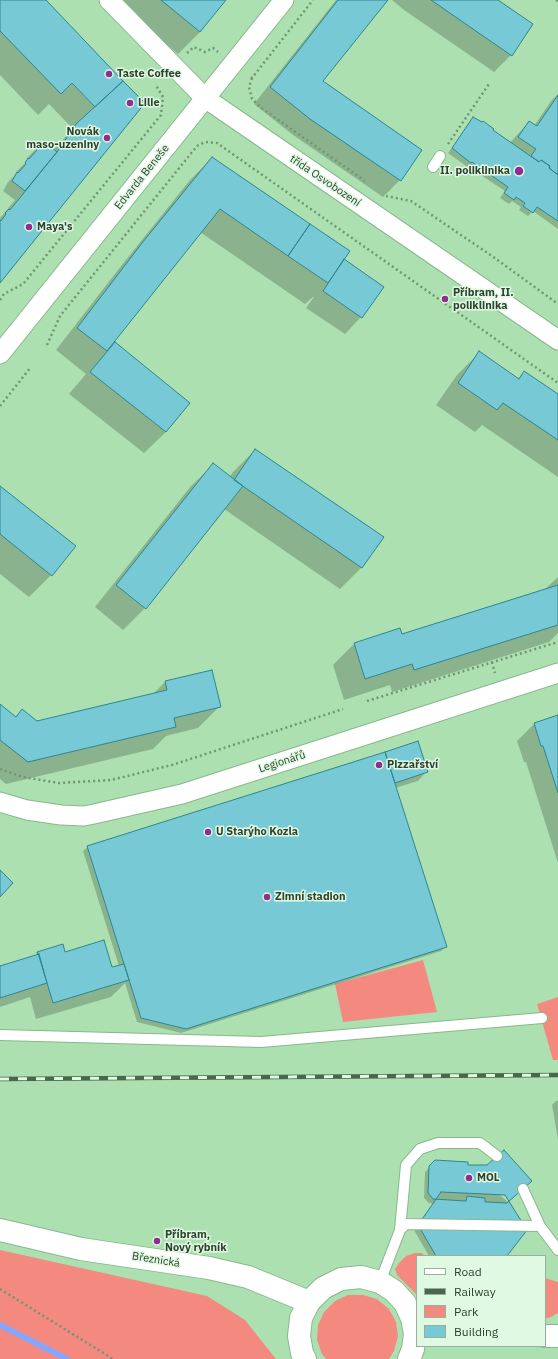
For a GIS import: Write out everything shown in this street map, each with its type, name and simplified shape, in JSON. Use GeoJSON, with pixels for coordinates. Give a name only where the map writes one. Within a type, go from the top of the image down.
{"type":"FeatureCollection","features":[{"type":"Feature","properties":{"kind":"street","name":"třída Osvobození"},"geometry":{"type":"LineString","coordinates":[[109,0],[205,98],[558,340]]}},
{"type":"Feature","properties":{"kind":"street","name":"Edvarda Beneše"},"geometry":{"type":"LineString","coordinates":[[0,354],[284,0]]}},
{"type":"Feature","properties":{"kind":"street","name":"Legionářů"},"geometry":{"type":"LineString","coordinates":[[0,802],[27,810],[84,816],[182,794],[558,673]]}},
{"type":"Feature","properties":{"kind":"street","name":"Březnická"},"geometry":{"type":"LineString","coordinates":[[0,1230],[81,1249],[209,1268],[248,1277],[309,1302]]}},
{"type":"Feature","properties":{"kind":"street"},"geometry":{"type":"LineString","coordinates":[[304,1359],[299,1336],[301,1318],[309,1302],[323,1288],[341,1279],[361,1277],[380,1282],[394,1291],[405,1303],[412,1318],[416,1334],[409,1359]]}},
{"type":"Feature","properties":{"kind":"street"},"geometry":{"type":"LineString","coordinates":[[546,1336],[558,1336]]}},
{"type":"Feature","properties":{"kind":"lane"},"geometry":{"type":"LineString","coordinates":[[433,167],[440,156]]}},
{"type":"Feature","properties":{"kind":"lane"},"geometry":{"type":"LineString","coordinates":[[0,1035],[261,1042],[542,1018]]}},
{"type":"Feature","properties":{"kind":"lane"},"geometry":{"type":"LineString","coordinates":[[380,1282],[400,1230],[406,1165],[420,1149],[438,1143],[480,1143],[497,1156]]}},
{"type":"Feature","properties":{"kind":"lane"},"geometry":{"type":"LineString","coordinates":[[523,1189],[540,1226],[558,1250]]}},
{"type":"Feature","properties":{"kind":"lane"},"geometry":{"type":"LineString","coordinates":[[400,1230],[406,1224],[540,1226]]}},
{"type":"Feature","properties":{"kind":"path"},"geometry":{"type":"LineString","coordinates":[[313,0],[252,78],[249,87],[252,99],[260,107],[368,183]]}},
{"type":"Feature","properties":{"kind":"path"},"geometry":{"type":"LineString","coordinates":[[186,55],[194,47],[205,52],[214,48],[220,54]]}},
{"type":"Feature","properties":{"kind":"path"},"geometry":{"type":"LineString","coordinates":[[247,75],[252,78]]}},
{"type":"Feature","properties":{"kind":"path"},"geometry":{"type":"LineString","coordinates":[[0,300],[4,294],[22,284],[161,115],[163,97],[155,84]]}},
{"type":"Feature","properties":{"kind":"path"},"geometry":{"type":"LineString","coordinates":[[440,156],[488,84]]}},
{"type":"Feature","properties":{"kind":"path"},"geometry":{"type":"LineString","coordinates":[[47,345],[60,316],[197,146],[205,142],[217,143],[558,383]]}},
{"type":"Feature","properties":{"kind":"path"},"geometry":{"type":"LineString","coordinates":[[380,192],[387,196],[411,201],[492,256],[558,304]]}},
{"type":"Feature","properties":{"kind":"path"},"geometry":{"type":"LineString","coordinates":[[0,406],[31,367]]}},
{"type":"Feature","properties":{"kind":"path"},"geometry":{"type":"LineString","coordinates":[[367,701],[558,642]]}},
{"type":"Feature","properties":{"kind":"path"},"geometry":{"type":"LineString","coordinates":[[492,662],[496,676]]}},
{"type":"Feature","properties":{"kind":"path"},"geometry":{"type":"LineString","coordinates":[[0,769],[23,777],[59,783],[112,780],[172,765],[343,709]]}},
{"type":"Feature","properties":{"kind":"path"},"geometry":{"type":"LineString","coordinates":[[0,1289],[112,1359]]}},
{"type":"Feature","properties":{"kind":"green space"},"geometry":{"type":"Polygon","coordinates":[[[423,960],[437,1012],[343,1022],[335,984],[423,960]]]}},
{"type":"Feature","properties":{"kind":"green space"},"geometry":{"type":"Polygon","coordinates":[[[558,997],[558,1060],[553,1060],[537,1004],[558,997]]]}},
{"type":"Feature","properties":{"kind":"green space"},"geometry":{"type":"Polygon","coordinates":[[[0,1250],[207,1296],[245,1320],[276,1359],[0,1359],[0,1250]]]}},
{"type":"Feature","properties":{"kind":"green space"},"geometry":{"type":"Polygon","coordinates":[[[415,1253],[421,1253],[424,1255],[416,1255],[416,1294],[397,1275],[395,1269],[406,1256],[415,1253]]]}},
{"type":"Feature","properties":{"kind":"green space"},"geometry":{"type":"Polygon","coordinates":[[[546,1278],[558,1282],[558,1313],[546,1318],[546,1278]]]}},
{"type":"Feature","properties":{"kind":"green space"},"geometry":{"type":"Polygon","coordinates":[[[348,1295],[363,1295],[377,1299],[389,1309],[396,1322],[398,1336],[394,1351],[389,1359],[326,1359],[322,1354],[317,1340],[318,1325],[324,1312],[335,1301],[348,1295]]]}},
{"type":"Feature","properties":{"kind":"building"},"geometry":{"type":"Polygon","coordinates":[[[0,0],[46,0],[123,81],[95,107],[72,83],[61,94],[0,31],[0,0]]]}},
{"type":"Feature","properties":{"kind":"building"},"geometry":{"type":"Polygon","coordinates":[[[161,0],[226,0],[200,32],[161,0]]]}},
{"type":"Feature","properties":{"kind":"building"},"geometry":{"type":"Polygon","coordinates":[[[338,0],[388,0],[323,81],[422,150],[401,181],[310,119],[270,87],[338,0]]]}},
{"type":"Feature","properties":{"kind":"building"},"geometry":{"type":"Polygon","coordinates":[[[431,0],[498,0],[533,24],[512,56],[431,0]]]}},
{"type":"Feature","properties":{"kind":"building"},"geometry":{"type":"Polygon","coordinates":[[[123,81],[145,103],[0,283],[0,220],[1,221],[6,214],[5,213],[9,209],[10,210],[57,152],[76,124],[123,81]]]}},
{"type":"Feature","properties":{"kind":"building"},"geometry":{"type":"Polygon","coordinates":[[[558,95],[557,174],[549,168],[550,166],[541,160],[539,162],[531,156],[536,149],[518,137],[529,121],[537,126],[558,95]]]}},
{"type":"Feature","properties":{"kind":"building","name":"II. poliklinika"},"geometry":{"type":"Polygon","coordinates":[[[473,117],[482,122],[483,121],[494,129],[493,130],[539,162],[541,160],[550,166],[549,168],[558,175],[558,221],[537,207],[533,213],[523,206],[525,203],[516,197],[514,200],[504,193],[508,187],[472,162],[471,163],[452,148],[473,117]]]}},
{"type":"Feature","properties":{"kind":"building"},"geometry":{"type":"Polygon","coordinates":[[[44,141],[57,152],[25,191],[12,181],[17,172],[18,173],[26,164],[25,163],[28,158],[29,159],[44,141]]]}},
{"type":"Feature","properties":{"kind":"building"},"geometry":{"type":"Polygon","coordinates":[[[212,157],[310,224],[288,256],[220,209],[107,351],[77,328],[142,243],[212,157]]]}},
{"type":"Feature","properties":{"kind":"building"},"geometry":{"type":"Polygon","coordinates":[[[310,224],[350,251],[328,283],[288,256],[310,224]]]}},
{"type":"Feature","properties":{"kind":"building"},"geometry":{"type":"Polygon","coordinates":[[[344,259],[384,287],[362,318],[323,291],[344,259]]]}},
{"type":"Feature","properties":{"kind":"building"},"geometry":{"type":"Polygon","coordinates":[[[115,342],[190,403],[166,432],[90,372],[115,342]]]}},
{"type":"Feature","properties":{"kind":"building"},"geometry":{"type":"Polygon","coordinates":[[[479,351],[519,379],[524,371],[558,394],[558,440],[503,403],[497,410],[458,383],[479,351]]]}},
{"type":"Feature","properties":{"kind":"building"},"geometry":{"type":"Polygon","coordinates":[[[255,449],[384,537],[362,568],[234,480],[255,449]]]}},
{"type":"Feature","properties":{"kind":"building"},"geometry":{"type":"Polygon","coordinates":[[[213,463],[243,486],[146,609],[116,585],[213,463]]]}},
{"type":"Feature","properties":{"kind":"building"},"geometry":{"type":"Polygon","coordinates":[[[0,486],[76,546],[52,576],[0,534],[0,486]]]}},
{"type":"Feature","properties":{"kind":"building"},"geometry":{"type":"Polygon","coordinates":[[[558,585],[558,625],[414,670],[412,664],[365,679],[354,643],[400,628],[402,634],[558,585]]]}},
{"type":"Feature","properties":{"kind":"building"},"geometry":{"type":"Polygon","coordinates":[[[212,670],[221,707],[174,718],[176,727],[28,762],[0,740],[0,704],[16,717],[22,709],[37,721],[167,690],[165,681],[212,670]]]}},
{"type":"Feature","properties":{"kind":"building"},"geometry":{"type":"Polygon","coordinates":[[[558,715],[558,793],[534,723],[558,715]]]}},
{"type":"Feature","properties":{"kind":"building"},"geometry":{"type":"Polygon","coordinates":[[[418,741],[428,772],[395,783],[385,752],[418,741]]]}},
{"type":"Feature","properties":{"kind":"building","name":"Zimní stadion"},"geometry":{"type":"Polygon","coordinates":[[[385,752],[447,947],[186,1029],[141,1018],[87,846],[385,752]]]}},
{"type":"Feature","properties":{"kind":"building"},"geometry":{"type":"Polygon","coordinates":[[[0,870],[13,883],[0,897],[0,870]]]}},
{"type":"Feature","properties":{"kind":"building"},"geometry":{"type":"Polygon","coordinates":[[[104,940],[112,967],[124,964],[129,980],[53,1003],[37,952],[63,944],[65,952],[104,940]]]}},
{"type":"Feature","properties":{"kind":"building"},"geometry":{"type":"Polygon","coordinates":[[[39,954],[47,983],[0,998],[0,966],[39,954]]]}},
{"type":"Feature","properties":{"kind":"building"},"geometry":{"type":"Polygon","coordinates":[[[504,1150],[532,1181],[507,1203],[485,1202],[485,1198],[467,1196],[466,1201],[433,1199],[428,1193],[429,1166],[435,1160],[468,1162],[468,1165],[487,1165],[504,1150]]]}},
{"type":"Feature","properties":{"kind":"building"},"geometry":{"type":"Polygon","coordinates":[[[441,1192],[505,1195],[527,1230],[508,1255],[435,1255],[418,1225],[441,1192]]]}},
{"type":"Feature","properties":{"kind":"waterway"},"geometry":{"type":"LineString","coordinates":[[0,1325],[67,1359]]}},
{"type":"Feature","properties":{"kind":"railway"},"geometry":{"type":"LineString","coordinates":[[0,1079],[558,1075]]}},
{"type":"Feature","properties":{"kind":"place","name":"Taste Coffee"},"geometry":{"type":"Point","coordinates":[109,74]}},
{"type":"Feature","properties":{"kind":"place","name":"Lilie"},"geometry":{"type":"Point","coordinates":[130,103]}},
{"type":"Feature","properties":{"kind":"place","name":"Novák maso-uzeniny"},"geometry":{"type":"Point","coordinates":[107,138]}},
{"type":"Feature","properties":{"kind":"place","name":"II. poliklinika"},"geometry":{"type":"Point","coordinates":[519,171]}},
{"type":"Feature","properties":{"kind":"place","name":"Maya's"},"geometry":{"type":"Point","coordinates":[29,227]}},
{"type":"Feature","properties":{"kind":"place","name":"Příbram, II. poliklinika"},"geometry":{"type":"Point","coordinates":[445,299]}},
{"type":"Feature","properties":{"kind":"place","name":"Pizzařství"},"geometry":{"type":"Point","coordinates":[379,765]}},
{"type":"Feature","properties":{"kind":"place","name":"U Starýho Kozla"},"geometry":{"type":"Point","coordinates":[208,832]}},
{"type":"Feature","properties":{"kind":"place","name":"Zimní stadion"},"geometry":{"type":"Point","coordinates":[267,897]}},
{"type":"Feature","properties":{"kind":"place","name":"MOL"},"geometry":{"type":"Point","coordinates":[469,1178]}},
{"type":"Feature","properties":{"kind":"place","name":"Příbram, Nový rybník"},"geometry":{"type":"Point","coordinates":[157,1241]}}]}
